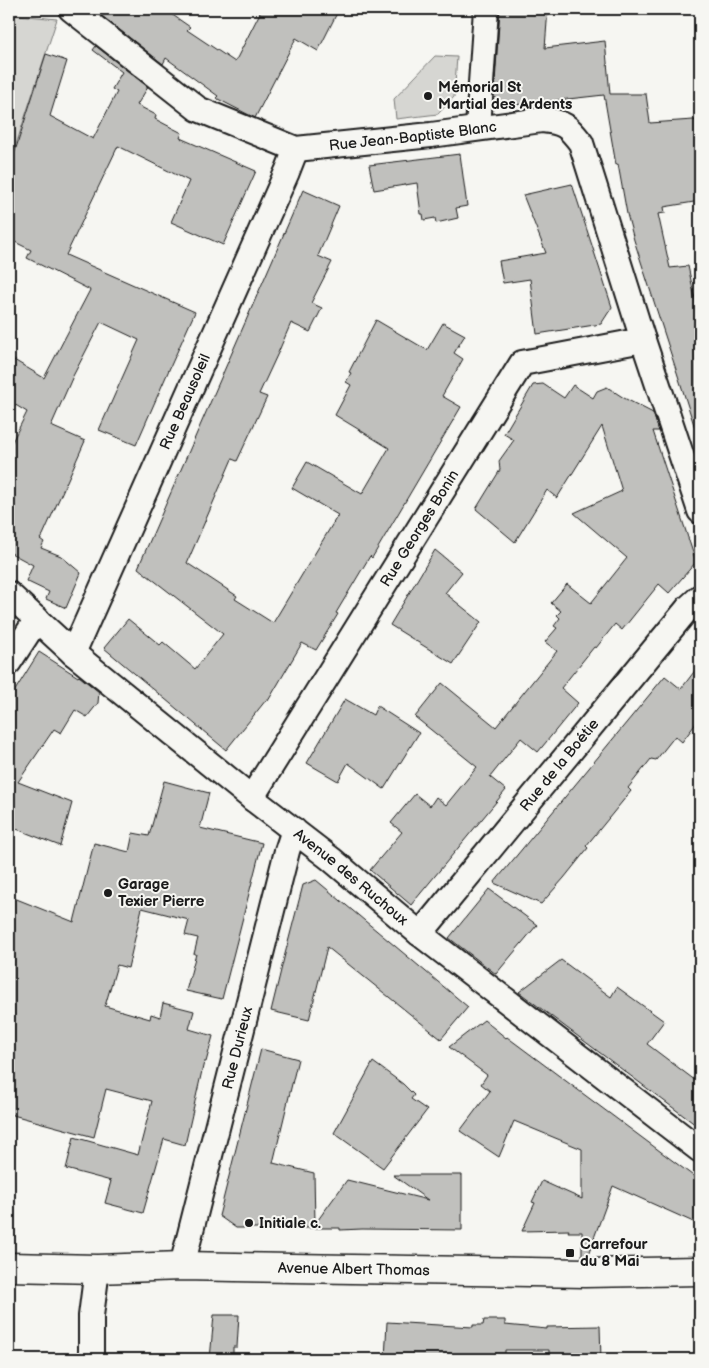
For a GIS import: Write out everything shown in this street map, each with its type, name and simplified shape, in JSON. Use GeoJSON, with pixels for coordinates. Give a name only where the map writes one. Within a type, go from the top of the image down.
{"type":"FeatureCollection","features":[{"type":"Feature","properties":{"kind":"street","name":"Rue Jean-Baptiste Blanc"},"geometry":{"type":"LineString","coordinates":[[70,9],[198,109],[296,149],[431,135],[542,120],[556,121],[570,129],[580,143],[700,511]]}},
{"type":"Feature","properties":{"kind":"street"},"geometry":{"type":"LineString","coordinates":[[478,128],[486,9]]}},
{"type":"Feature","properties":{"kind":"street","name":"Rue Beausoleil"},"geometry":{"type":"LineString","coordinates":[[73,653],[296,149]]}},
{"type":"Feature","properties":{"kind":"street","name":"Rue Georges Bonin"},"geometry":{"type":"LineString","coordinates":[[253,799],[522,363],[643,340]]}},
{"type":"Feature","properties":{"kind":"street","name":"Avenue des Ruchoux"},"geometry":{"type":"LineString","coordinates":[[9,594],[73,653],[253,799],[331,859],[420,934],[700,1150]]}},
{"type":"Feature","properties":{"kind":"street","name":"Rue de la Boétie"},"geometry":{"type":"LineString","coordinates":[[420,934],[682,614],[700,598]]}},
{"type":"Feature","properties":{"kind":"street"},"geometry":{"type":"LineString","coordinates":[[9,662],[38,620]]}},
{"type":"Feature","properties":{"kind":"street","name":"Rue Durieux"},"geometry":{"type":"LineString","coordinates":[[182,1266],[194,1213],[294,830]]}},
{"type":"Feature","properties":{"kind":"street","name":"Avenue Albert Thomas"},"geometry":{"type":"LineString","coordinates":[[9,1268],[96,1269],[182,1266],[585,1273],[687,1272]]}},
{"type":"Feature","properties":{"kind":"street"},"geometry":{"type":"LineString","coordinates":[[91,1359],[91,1316],[96,1269]]}},
{"type":"Feature","properties":{"kind":"street"},"geometry":{"type":"LineString","coordinates":[[687,1272],[700,1290]]}},
{"type":"Feature","properties":{"kind":"shaded area"},"geometry":{"type":"Polygon","coordinates":[[[18,15],[57,19],[11,160],[9,158],[9,16],[18,15]]]}},
{"type":"Feature","properties":{"kind":"shaded area"},"geometry":{"type":"Polygon","coordinates":[[[435,56],[457,57],[454,97],[438,114],[396,119],[394,99],[435,56]]]}},
{"type":"Feature","properties":{"kind":"building"},"geometry":{"type":"Polygon","coordinates":[[[93,9],[164,9],[190,27],[187,30],[235,62],[262,9],[339,9],[318,51],[296,38],[255,118],[216,98],[218,96],[166,58],[163,64],[93,9]]]}},
{"type":"Feature","properties":{"kind":"building"},"geometry":{"type":"Polygon","coordinates":[[[500,9],[548,9],[545,48],[605,41],[610,94],[646,94],[650,123],[700,121],[700,160],[697,160],[700,201],[664,207],[665,213],[658,214],[670,268],[688,266],[700,323],[700,427],[695,428],[634,240],[618,164],[616,165],[604,95],[505,106],[494,97],[500,9]]]}},
{"type":"Feature","properties":{"kind":"building"},"geometry":{"type":"Polygon","coordinates":[[[96,46],[148,87],[137,105],[156,115],[155,119],[182,133],[180,138],[256,171],[223,245],[171,222],[189,181],[118,146],[66,255],[195,312],[136,445],[99,430],[139,340],[101,322],[73,376],[51,426],[85,441],[40,539],[44,542],[41,548],[61,556],[81,573],[66,608],[46,599],[49,592],[26,581],[33,565],[9,552],[9,448],[27,412],[9,401],[9,357],[44,378],[90,290],[27,258],[31,250],[9,239],[9,170],[46,54],[67,61],[50,116],[93,139],[117,92],[112,89],[122,72],[93,50],[96,46]]]}},
{"type":"Feature","properties":{"kind":"building"},"geometry":{"type":"Polygon","coordinates":[[[460,154],[467,206],[456,208],[458,218],[436,223],[435,218],[424,220],[423,214],[421,214],[417,183],[374,190],[369,165],[460,154]]]}},
{"type":"Feature","properties":{"kind":"building"},"geometry":{"type":"Polygon","coordinates":[[[572,184],[612,307],[601,324],[537,334],[530,279],[503,283],[499,261],[546,253],[523,195],[572,184]]]}},
{"type":"Feature","properties":{"kind":"building"},"geometry":{"type":"Polygon","coordinates":[[[303,190],[339,206],[318,256],[332,262],[311,303],[322,308],[310,332],[291,323],[259,394],[267,397],[237,461],[232,459],[187,563],[237,596],[235,599],[273,623],[338,515],[292,488],[307,462],[362,494],[389,448],[335,415],[351,385],[346,382],[351,373],[349,372],[376,320],[427,350],[443,323],[465,335],[454,353],[463,359],[442,396],[461,407],[372,558],[370,556],[316,650],[302,643],[268,701],[266,700],[226,750],[104,648],[128,619],[160,645],[163,642],[195,669],[223,634],[138,568],[303,190]]]}},
{"type":"Feature","properties":{"kind":"building"},"geometry":{"type":"Polygon","coordinates":[[[543,384],[564,398],[573,385],[593,398],[597,391],[607,387],[653,413],[659,431],[653,431],[696,562],[669,593],[659,584],[622,630],[615,624],[596,648],[594,647],[561,688],[578,703],[538,752],[521,738],[490,777],[506,790],[411,905],[370,870],[402,832],[391,823],[415,794],[430,806],[436,797],[446,805],[477,767],[415,717],[442,683],[496,727],[557,651],[545,642],[557,628],[554,626],[560,618],[557,615],[561,611],[551,603],[567,584],[591,603],[627,558],[574,513],[622,491],[602,426],[557,498],[547,490],[515,542],[476,509],[500,470],[499,461],[514,440],[504,434],[533,385],[543,384]]]}},
{"type":"Feature","properties":{"kind":"building"},"geometry":{"type":"Polygon","coordinates":[[[435,550],[462,572],[445,593],[481,622],[453,664],[390,625],[435,550]]]}},
{"type":"Feature","properties":{"kind":"building"},"geometry":{"type":"Polygon","coordinates":[[[39,652],[79,676],[99,692],[98,703],[87,717],[75,710],[61,733],[54,729],[18,782],[72,803],[60,846],[9,826],[9,700],[39,652]]]}},
{"type":"Feature","properties":{"kind":"building"},"geometry":{"type":"Polygon","coordinates":[[[700,664],[700,718],[682,742],[675,736],[656,760],[651,759],[628,788],[631,791],[586,846],[588,848],[541,904],[494,883],[665,676],[681,689],[700,664]]]}},
{"type":"Feature","properties":{"kind":"building"},"geometry":{"type":"Polygon","coordinates":[[[345,699],[373,715],[377,706],[419,733],[384,789],[348,763],[338,781],[307,763],[345,699]]]}},
{"type":"Feature","properties":{"kind":"building"},"geometry":{"type":"Polygon","coordinates":[[[164,781],[209,793],[200,828],[262,843],[222,999],[186,991],[196,954],[194,954],[198,938],[185,935],[189,920],[142,908],[128,968],[117,965],[105,1006],[150,1019],[151,1014],[160,1017],[163,1003],[194,1011],[189,1029],[213,1036],[206,1062],[204,1062],[185,1145],[164,1139],[143,1213],[105,1203],[111,1181],[66,1169],[74,1137],[138,1155],[152,1101],[106,1089],[94,1137],[9,1114],[9,896],[74,922],[94,843],[129,852],[133,833],[149,836],[164,781]]]}},
{"type":"Feature","properties":{"kind":"building"},"geometry":{"type":"Polygon","coordinates":[[[316,880],[468,1007],[441,1039],[327,947],[309,1020],[271,1011],[303,885],[316,880]]]}},
{"type":"Feature","properties":{"kind":"building"},"geometry":{"type":"Polygon","coordinates":[[[489,889],[537,925],[496,974],[449,938],[489,889]]]}},
{"type":"Feature","properties":{"kind":"building"},"geometry":{"type":"Polygon","coordinates":[[[561,960],[611,997],[617,987],[664,1021],[647,1044],[700,1084],[700,1128],[519,992],[561,960]]]}},
{"type":"Feature","properties":{"kind":"building"},"geometry":{"type":"Polygon","coordinates":[[[484,1020],[700,1181],[700,1225],[613,1186],[587,1257],[582,1257],[582,1232],[568,1232],[569,1230],[522,1231],[535,1203],[532,1202],[542,1181],[582,1199],[582,1149],[514,1121],[499,1157],[460,1131],[490,1091],[481,1084],[487,1075],[449,1047],[484,1020]]]}},
{"type":"Feature","properties":{"kind":"building"},"geometry":{"type":"Polygon","coordinates":[[[261,1049],[298,1059],[273,1163],[314,1173],[315,1224],[347,1180],[428,1200],[393,1175],[462,1175],[462,1230],[236,1228],[219,1216],[261,1049]]]}},
{"type":"Feature","properties":{"kind":"building"},"geometry":{"type":"Polygon","coordinates":[[[373,1062],[403,1084],[414,1095],[411,1099],[427,1110],[383,1168],[334,1133],[373,1062]]]}},
{"type":"Feature","properties":{"kind":"building"},"geometry":{"type":"Polygon","coordinates":[[[214,1315],[239,1315],[237,1347],[233,1347],[233,1359],[210,1359],[214,1315]]]}},
{"type":"Feature","properties":{"kind":"building"},"geometry":{"type":"Polygon","coordinates":[[[484,1320],[505,1320],[505,1325],[547,1329],[547,1327],[600,1326],[601,1359],[549,1359],[549,1350],[505,1350],[505,1354],[472,1354],[472,1359],[385,1359],[387,1322],[473,1327],[473,1325],[483,1325],[484,1320]]]}},
{"type":"Feature","properties":{"kind":"place","name":"Mémorial St Martial des Ardents"},"geometry":{"type":"Point","coordinates":[428,96]}},
{"type":"Feature","properties":{"kind":"place","name":"Garage Texier Pierre"},"geometry":{"type":"Point","coordinates":[108,893]}},
{"type":"Feature","properties":{"kind":"place","name":"Initiale c."},"geometry":{"type":"Point","coordinates":[249,1223]}},
{"type":"Feature","properties":{"kind":"place","name":"Carrefour du 8 Mai"},"geometry":{"type":"Point","coordinates":[570,1253]}}]}
